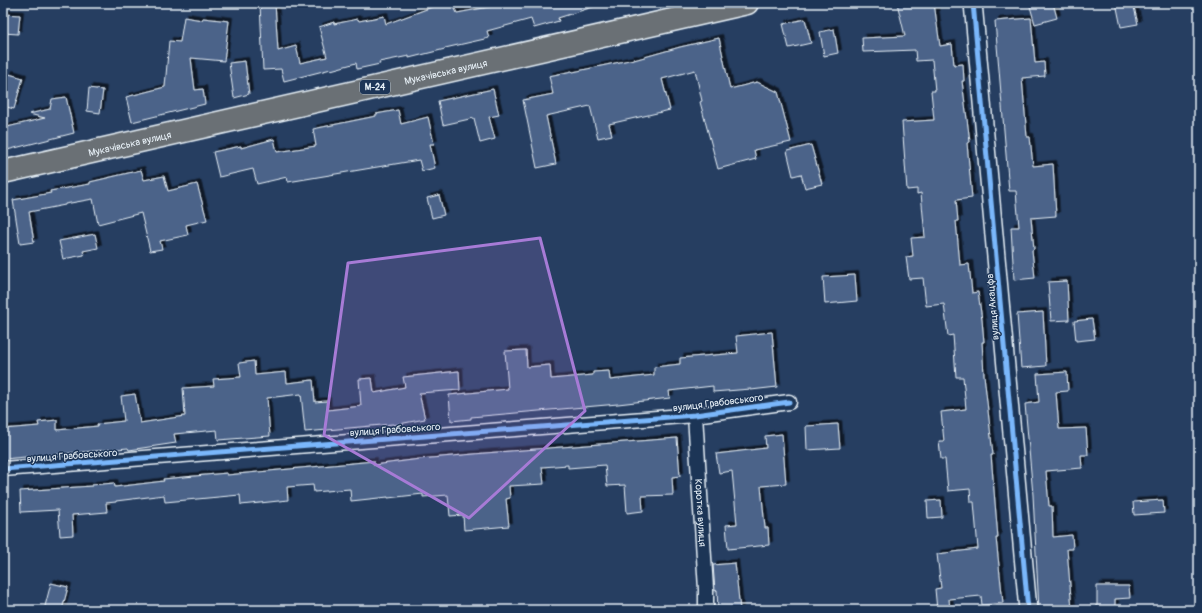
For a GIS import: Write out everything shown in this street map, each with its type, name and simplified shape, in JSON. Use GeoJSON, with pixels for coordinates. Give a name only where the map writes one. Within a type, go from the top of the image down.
{"type":"FeatureCollection","features":[{"type":"Feature","properties":{"kind":"highway","name":"Мукачівська вулиця"},"geometry":{"type":"LineString","coordinates":[[3,172],[747,3]]}},
{"type":"Feature","properties":{"kind":"street","name":"вулиця Акацфа"},"geometry":{"type":"LineString","coordinates":[[973,3],[1028,610]]}},
{"type":"Feature","properties":{"kind":"street","name":"вулиця Грабовського"},"geometry":{"type":"LineString","coordinates":[[3,469],[695,415],[789,402]]}},
{"type":"Feature","properties":{"kind":"street","name":"Коротка вулиця"},"geometry":{"type":"LineString","coordinates":[[695,415],[706,610]]}},
{"type":"Feature","properties":{"kind":"highlighted area"},"geometry":{"type":"Polygon","coordinates":[[[540,238],[585,411],[469,518],[324,435],[348,263],[540,238]]]}},
{"type":"Feature","properties":{"kind":"building"},"geometry":{"type":"Polygon","coordinates":[[[260,3],[275,3],[278,51],[296,46],[300,63],[327,57],[319,27],[334,22],[334,24],[384,16],[386,24],[443,3],[452,3],[457,13],[494,6],[493,3],[596,3],[596,6],[558,18],[559,21],[534,28],[531,19],[487,31],[489,38],[409,58],[409,56],[379,62],[380,64],[357,69],[356,63],[284,81],[281,69],[263,70],[260,3]]]}},
{"type":"Feature","properties":{"kind":"building"},"geometry":{"type":"Polygon","coordinates":[[[897,3],[934,3],[940,46],[952,44],[954,65],[963,64],[964,81],[962,81],[970,142],[967,143],[972,198],[956,200],[958,221],[956,221],[960,265],[969,264],[972,293],[978,292],[982,320],[984,375],[993,455],[991,455],[998,538],[996,538],[1003,603],[982,605],[981,596],[949,599],[950,610],[937,610],[935,589],[941,588],[937,554],[978,549],[974,502],[971,502],[970,489],[948,491],[945,459],[941,459],[939,441],[944,441],[941,412],[966,409],[963,377],[956,377],[953,335],[948,336],[944,304],[926,306],[923,278],[909,279],[906,257],[913,256],[911,238],[925,237],[921,193],[917,194],[917,189],[907,190],[902,122],[934,120],[931,91],[935,91],[932,60],[916,61],[915,50],[863,52],[862,38],[905,36],[897,3]]]}},
{"type":"Feature","properties":{"kind":"building"},"geometry":{"type":"Polygon","coordinates":[[[1029,3],[1053,3],[1057,18],[1035,24],[1029,3]]]}},
{"type":"Feature","properties":{"kind":"building"},"geometry":{"type":"Polygon","coordinates":[[[1116,3],[1133,3],[1138,24],[1121,27],[1116,3]]]}},
{"type":"Feature","properties":{"kind":"building"},"geometry":{"type":"Polygon","coordinates":[[[3,14],[20,15],[18,34],[3,33],[3,14]]]}},
{"type":"Feature","properties":{"kind":"building"},"geometry":{"type":"Polygon","coordinates":[[[184,17],[202,20],[203,18],[229,21],[224,61],[191,58],[195,90],[203,89],[205,104],[132,122],[126,97],[165,87],[169,41],[180,42],[184,17]]]}},
{"type":"Feature","properties":{"kind":"building"},"geometry":{"type":"Polygon","coordinates":[[[1031,18],[1035,63],[1044,62],[1045,76],[1022,78],[1027,137],[1030,137],[1033,166],[1053,164],[1056,216],[1031,218],[1035,278],[1014,280],[1011,227],[1019,227],[1016,191],[1009,191],[995,21],[1031,18]]]}},
{"type":"Feature","properties":{"kind":"building"},"geometry":{"type":"Polygon","coordinates":[[[805,19],[811,43],[789,48],[783,24],[805,19]]]}},
{"type":"Feature","properties":{"kind":"building"},"geometry":{"type":"Polygon","coordinates":[[[834,29],[838,53],[824,56],[820,32],[834,29]]]}},
{"type":"Feature","properties":{"kind":"building"},"geometry":{"type":"Polygon","coordinates":[[[719,38],[730,89],[757,82],[778,92],[791,142],[754,150],[756,159],[718,169],[700,102],[702,101],[695,70],[662,79],[670,110],[609,124],[612,135],[598,138],[590,106],[546,116],[556,164],[537,168],[523,100],[553,94],[549,76],[634,60],[719,38]]]}},
{"type":"Feature","properties":{"kind":"building"},"geometry":{"type":"Polygon","coordinates":[[[245,61],[249,94],[234,98],[229,63],[245,61]]]}},
{"type":"Feature","properties":{"kind":"building"},"geometry":{"type":"Polygon","coordinates":[[[9,74],[23,78],[14,109],[3,106],[3,94],[9,74]]]}},
{"type":"Feature","properties":{"kind":"building"},"geometry":{"type":"Polygon","coordinates":[[[89,88],[103,90],[100,113],[87,111],[89,88]]]}},
{"type":"Feature","properties":{"kind":"building"},"geometry":{"type":"Polygon","coordinates":[[[493,89],[499,115],[489,117],[495,139],[480,143],[474,118],[443,125],[438,101],[493,89]]]}},
{"type":"Feature","properties":{"kind":"building"},"geometry":{"type":"Polygon","coordinates":[[[66,97],[74,133],[3,151],[3,128],[45,118],[29,114],[50,109],[52,99],[66,97]]]}},
{"type":"Feature","properties":{"kind":"building"},"geometry":{"type":"Polygon","coordinates":[[[398,110],[401,124],[428,117],[434,144],[430,144],[435,168],[422,171],[419,160],[288,182],[287,177],[257,184],[253,169],[219,177],[213,152],[241,146],[241,148],[274,139],[277,152],[316,146],[313,129],[398,110]]]}},
{"type":"Feature","properties":{"kind":"building"},"geometry":{"type":"Polygon","coordinates":[[[811,145],[822,184],[805,188],[801,174],[793,176],[787,151],[811,145]]]}},
{"type":"Feature","properties":{"kind":"building"},"geometry":{"type":"Polygon","coordinates":[[[141,170],[144,180],[164,176],[168,191],[197,184],[207,220],[186,225],[188,235],[160,241],[162,249],[150,251],[141,213],[98,224],[93,199],[29,212],[34,242],[20,244],[13,200],[51,193],[50,191],[90,184],[90,182],[141,170]]]}},
{"type":"Feature","properties":{"kind":"building"},"geometry":{"type":"Polygon","coordinates":[[[439,195],[444,215],[432,218],[427,198],[439,195]]]}},
{"type":"Feature","properties":{"kind":"building"},"geometry":{"type":"Polygon","coordinates":[[[95,234],[98,248],[83,251],[84,255],[63,259],[59,241],[95,234]]]}},
{"type":"Feature","properties":{"kind":"building"},"geometry":{"type":"Polygon","coordinates":[[[855,275],[857,301],[825,304],[823,277],[855,275]]]}},
{"type":"Feature","properties":{"kind":"building"},"geometry":{"type":"Polygon","coordinates":[[[1067,281],[1069,320],[1051,321],[1048,282],[1067,281]]]}},
{"type":"Feature","properties":{"kind":"building"},"geometry":{"type":"Polygon","coordinates":[[[1043,312],[1046,366],[1021,368],[1017,314],[1043,312]]]}},
{"type":"Feature","properties":{"kind":"building"},"geometry":{"type":"Polygon","coordinates":[[[1092,319],[1095,339],[1076,341],[1074,321],[1092,319]]]}},
{"type":"Feature","properties":{"kind":"building"},"geometry":{"type":"Polygon","coordinates":[[[772,332],[777,387],[713,392],[713,386],[669,391],[670,398],[471,417],[471,419],[451,421],[449,395],[508,389],[505,351],[526,350],[527,367],[550,365],[551,379],[593,375],[593,372],[609,371],[610,380],[654,375],[654,367],[680,364],[680,358],[738,353],[736,336],[772,332]]]}},
{"type":"Feature","properties":{"kind":"building"},"geometry":{"type":"Polygon","coordinates":[[[254,361],[255,375],[286,372],[287,383],[313,380],[315,402],[327,401],[328,410],[361,406],[359,379],[372,378],[374,393],[405,387],[403,377],[459,371],[460,390],[419,393],[425,419],[394,425],[305,432],[301,394],[267,398],[270,436],[218,440],[217,430],[174,434],[176,443],[129,450],[128,448],[3,459],[3,429],[39,426],[38,422],[57,420],[57,430],[98,426],[97,424],[124,421],[121,396],[135,394],[140,423],[185,416],[183,388],[214,386],[213,379],[241,377],[239,363],[254,361]]]}},
{"type":"Feature","properties":{"kind":"building"},"geometry":{"type":"Polygon","coordinates":[[[1067,372],[1068,391],[1056,392],[1059,429],[1086,428],[1088,455],[1081,455],[1082,468],[1046,471],[1049,506],[1052,506],[1053,537],[1072,535],[1073,549],[1067,549],[1072,610],[1039,610],[1033,495],[1025,404],[1039,402],[1037,374],[1067,372]]]}},
{"type":"Feature","properties":{"kind":"building"},"geometry":{"type":"Polygon","coordinates":[[[838,424],[840,448],[807,450],[806,426],[838,424]]]}},
{"type":"Feature","properties":{"kind":"building"},"geometry":{"type":"Polygon","coordinates":[[[782,434],[786,484],[761,486],[765,528],[768,528],[769,545],[728,549],[726,525],[737,524],[732,471],[719,473],[716,454],[766,448],[765,436],[782,434]]]}},
{"type":"Feature","properties":{"kind":"building"},"geometry":{"type":"Polygon","coordinates":[[[677,438],[680,476],[672,477],[673,495],[642,496],[643,511],[627,513],[625,485],[607,486],[605,465],[568,468],[568,465],[542,467],[544,484],[509,486],[510,498],[506,499],[509,526],[464,530],[463,515],[450,516],[448,495],[423,497],[423,494],[351,501],[350,489],[314,492],[313,485],[287,487],[288,500],[241,505],[240,495],[165,502],[164,495],[106,503],[107,512],[72,515],[73,535],[60,536],[58,510],[21,512],[20,491],[114,483],[115,487],[164,481],[163,479],[227,473],[227,475],[374,461],[374,465],[485,453],[677,438]]]}},
{"type":"Feature","properties":{"kind":"building"},"geometry":{"type":"Polygon","coordinates":[[[941,500],[942,517],[928,518],[927,501],[941,500]]]}},
{"type":"Feature","properties":{"kind":"building"},"geometry":{"type":"Polygon","coordinates":[[[1163,500],[1164,513],[1134,515],[1133,502],[1163,500]]]}},
{"type":"Feature","properties":{"kind":"building"},"geometry":{"type":"Polygon","coordinates":[[[735,563],[740,610],[718,610],[717,590],[715,591],[713,565],[735,563]]]}},
{"type":"Feature","properties":{"kind":"building"},"geometry":{"type":"Polygon","coordinates":[[[51,583],[68,587],[62,610],[44,610],[51,583]]]}},
{"type":"Feature","properties":{"kind":"building"},"geometry":{"type":"Polygon","coordinates":[[[1097,586],[1129,586],[1130,598],[1115,599],[1115,607],[1097,607],[1097,586]]]}},
{"type":"Feature","properties":{"kind":"cycle path"},"geometry":{"type":"LineString","coordinates":[[973,3],[1028,610]]}},
{"type":"Feature","properties":{"kind":"cycle path"},"geometry":{"type":"LineString","coordinates":[[3,469],[695,415],[789,402]]}}]}
